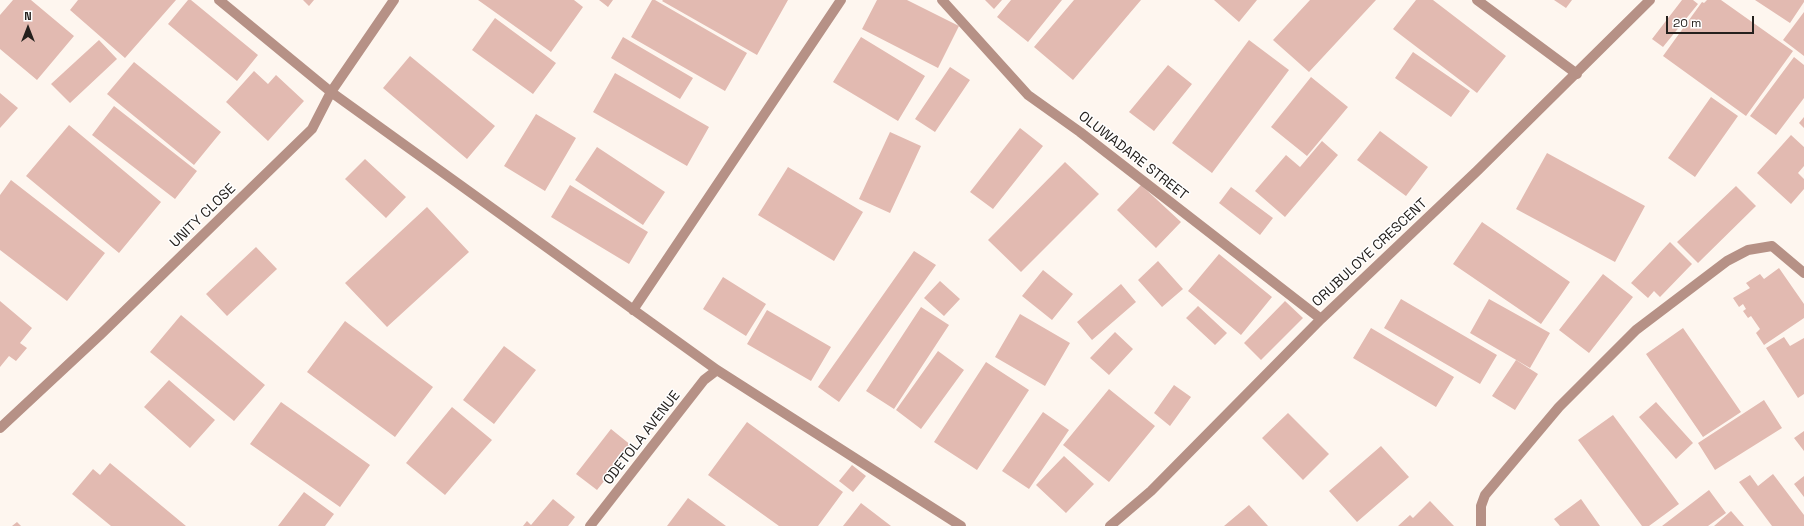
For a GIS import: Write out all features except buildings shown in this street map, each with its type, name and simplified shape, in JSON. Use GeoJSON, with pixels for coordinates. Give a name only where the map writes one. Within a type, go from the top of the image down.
{"type":"FeatureCollection","features":[{"type":"Feature","properties":{"kind":"street"},"geometry":{"type":"LineString","coordinates":[[219,0],[331,92],[717,370],[960,526]]}},
{"type":"Feature","properties":{"kind":"street","name":"UNITY CLOSE"},"geometry":{"type":"LineString","coordinates":[[0,428],[107,329],[312,129],[331,92],[394,0]]}},
{"type":"Feature","properties":{"kind":"street"},"geometry":{"type":"LineString","coordinates":[[633,310],[842,0]]}},
{"type":"Feature","properties":{"kind":"street","name":"OLUWADARE STREET"},"geometry":{"type":"LineString","coordinates":[[942,0],[1028,95],[1080,132],[1320,319]]}},
{"type":"Feature","properties":{"kind":"street"},"geometry":{"type":"LineString","coordinates":[[1477,0],[1576,74]]}},
{"type":"Feature","properties":{"kind":"street","name":"ORUBULOYE CRESCENT"},"geometry":{"type":"LineString","coordinates":[[1110,526],[1151,491],[1320,319],[1477,171],[1650,0]]}},
{"type":"Feature","properties":{"kind":"street"},"geometry":{"type":"LineString","coordinates":[[1481,526],[1481,506],[1485,495],[1559,407],[1636,330],[1727,261],[1748,250],[1772,246],[1804,273]]}},
{"type":"Feature","properties":{"kind":"street","name":"ODETOLA AVENUE"},"geometry":{"type":"LineString","coordinates":[[590,526],[704,380],[717,370]]}}]}
